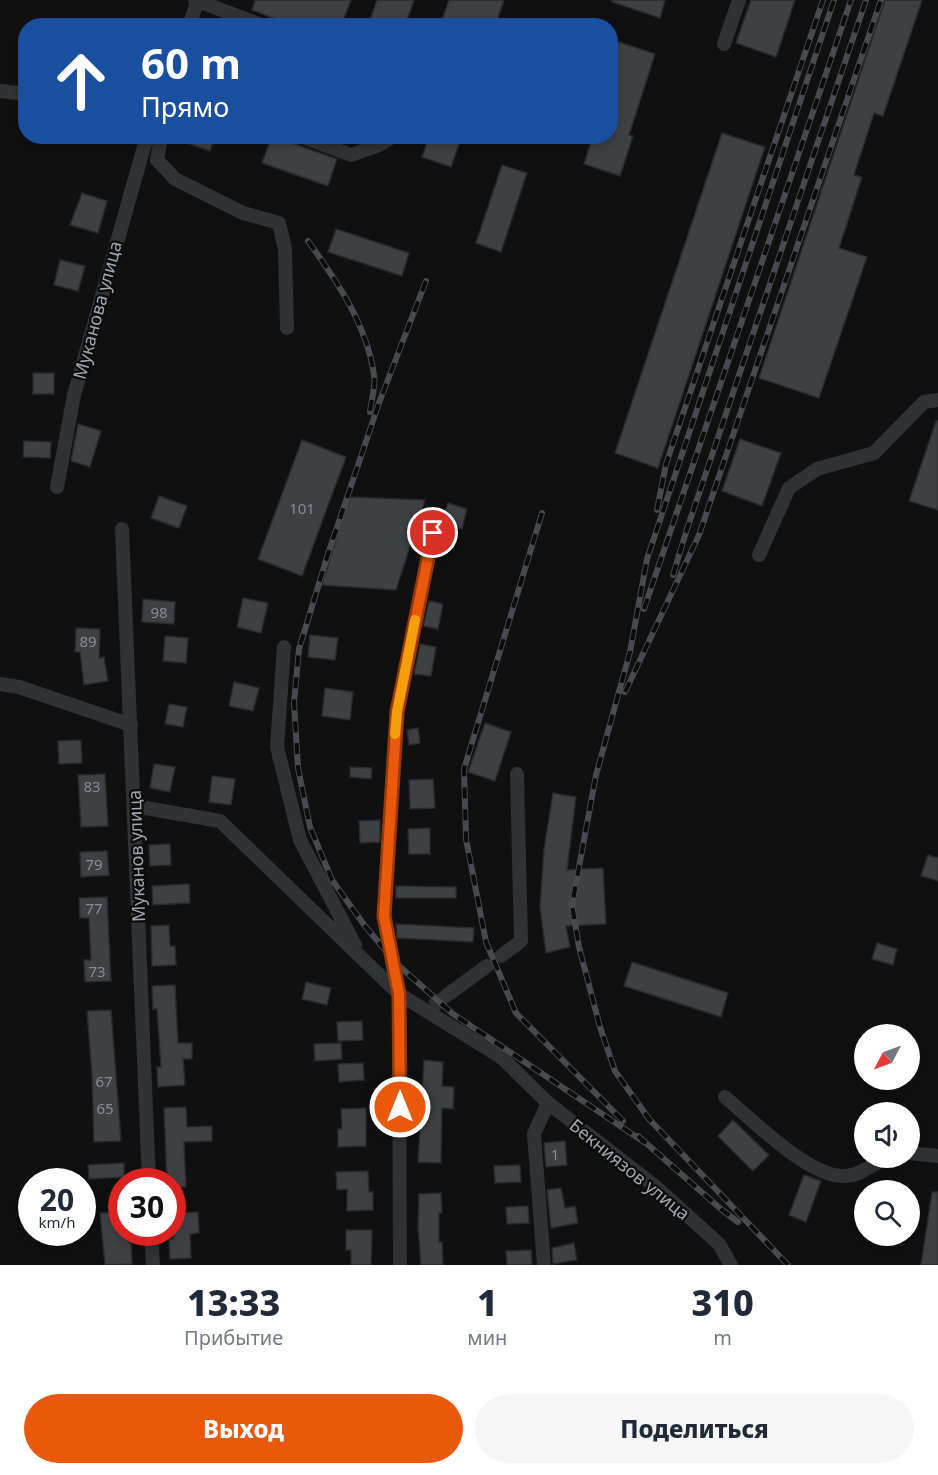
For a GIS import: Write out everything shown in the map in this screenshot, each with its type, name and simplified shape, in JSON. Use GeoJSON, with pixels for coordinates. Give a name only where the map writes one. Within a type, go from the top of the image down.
{"type":"FeatureCollection","features":[{"type":"Feature","properties":{"kind":"street"},"geometry":{"type":"LineString","coordinates":[[191,18],[197,0],[243,18]]}},
{"type":"Feature","properties":{"kind":"street"},"geometry":{"type":"LineString","coordinates":[[724,44],[739,0]]}},
{"type":"Feature","properties":{"kind":"street"},"geometry":{"type":"LineString","coordinates":[[0,91],[18,93]]}},
{"type":"Feature","properties":{"kind":"street","name":"Муканова улица"},"geometry":{"type":"LineString","coordinates":[[57,487],[74,395],[144,144]]}},
{"type":"Feature","properties":{"kind":"street"},"geometry":{"type":"LineString","coordinates":[[160,144],[157,160],[175,179],[243,213],[279,223],[285,249],[287,328]]}},
{"type":"Feature","properties":{"kind":"street"},"geometry":{"type":"LineString","coordinates":[[321,144],[351,155],[380,144]]}},
{"type":"Feature","properties":{"kind":"street"},"geometry":{"type":"LineString","coordinates":[[759,555],[789,488],[817,469],[874,453],[924,402],[938,400]]}},
{"type":"Feature","properties":{"kind":"street","name":"Муканов улица"},"geometry":{"type":"LineString","coordinates":[[122,529],[148,1168]]}},
{"type":"Feature","properties":{"kind":"street"},"geometry":{"type":"LineString","coordinates":[[400,1265],[399,994],[384,916],[397,712],[433,533]]}},
{"type":"Feature","properties":{"kind":"street"},"geometry":{"type":"LineString","coordinates":[[284,647],[277,747],[300,840],[362,957]]}},
{"type":"Feature","properties":{"kind":"street"},"geometry":{"type":"LineString","coordinates":[[0,684],[20,687],[131,725]]}},
{"type":"Feature","properties":{"kind":"street"},"geometry":{"type":"LineString","coordinates":[[501,956],[521,941],[517,774]]}},
{"type":"Feature","properties":{"kind":"street","name":"Бекниязов улица"},"geometry":{"type":"LineString","coordinates":[[134,806],[220,820],[399,994],[430,1009],[501,1057],[548,1103],[656,1187],[719,1244],[731,1265]]}},
{"type":"Feature","properties":{"kind":"street"},"geometry":{"type":"LineString","coordinates":[[446,996],[487,966]]}},
{"type":"Feature","properties":{"kind":"street"},"geometry":{"type":"LineString","coordinates":[[725,1097],[790,1151],[814,1167],[831,1175],[856,1175],[868,1168]]}},
{"type":"Feature","properties":{"kind":"street"},"geometry":{"type":"LineString","coordinates":[[544,1265],[534,1134],[548,1103]]}},
{"type":"Feature","properties":{"kind":"street"},"geometry":{"type":"LineString","coordinates":[[920,1154],[938,1156]]}},
{"type":"Feature","properties":{"kind":"street"},"geometry":{"type":"LineString","coordinates":[[152,1246],[153,1265]]}},
{"type":"Feature","properties":{"kind":"building"},"geometry":{"type":"Polygon","coordinates":[[[255,0],[351,0],[344,18],[272,18],[252,10],[255,0]]]}},
{"type":"Feature","properties":{"kind":"building"},"geometry":{"type":"Polygon","coordinates":[[[377,0],[414,0],[408,18],[371,18],[377,0]]]}},
{"type":"Feature","properties":{"kind":"building"},"geometry":{"type":"Polygon","coordinates":[[[449,0],[504,0],[498,18],[443,18],[449,0]]]}},
{"type":"Feature","properties":{"kind":"building"},"geometry":{"type":"Polygon","coordinates":[[[612,0],[665,0],[660,18],[612,2],[612,0]]]}},
{"type":"Feature","properties":{"kind":"building"},"geometry":{"type":"Polygon","coordinates":[[[751,0],[795,0],[776,57],[736,43],[751,0]]]}},
{"type":"Feature","properties":{"kind":"building"},"geometry":{"type":"Polygon","coordinates":[[[885,0],[922,0],[883,116],[874,113],[854,175],[862,177],[839,248],[867,257],[819,398],[759,378],[885,0]]]}},
{"type":"Feature","properties":{"kind":"building"},"geometry":{"type":"Polygon","coordinates":[[[618,42],[655,54],[629,135],[633,136],[620,176],[584,164],[590,144],[618,144],[618,42]]]}},
{"type":"Feature","properties":{"kind":"building"},"geometry":{"type":"Polygon","coordinates":[[[722,133],[765,147],[658,468],[615,453],[722,133]]]}},
{"type":"Feature","properties":{"kind":"building"},"geometry":{"type":"Polygon","coordinates":[[[190,144],[212,144],[210,151],[190,144]]]}},
{"type":"Feature","properties":{"kind":"building"},"geometry":{"type":"Polygon","coordinates":[[[269,144],[295,144],[337,159],[328,186],[262,163],[269,144]]]}},
{"type":"Feature","properties":{"kind":"building"},"geometry":{"type":"Polygon","coordinates":[[[426,144],[459,144],[451,167],[422,157],[426,144]]]}},
{"type":"Feature","properties":{"kind":"building"},"geometry":{"type":"Polygon","coordinates":[[[502,165],[527,173],[501,252],[476,243],[502,165]]]}},
{"type":"Feature","properties":{"kind":"building"},"geometry":{"type":"Polygon","coordinates":[[[82,193],[107,201],[98,233],[70,225],[82,193]]]}},
{"type":"Feature","properties":{"kind":"building"},"geometry":{"type":"Polygon","coordinates":[[[336,229],[409,253],[402,276],[328,252],[336,229]]]}},
{"type":"Feature","properties":{"kind":"building"},"geometry":{"type":"Polygon","coordinates":[[[60,260],[85,266],[78,291],[54,285],[60,260]]]}},
{"type":"Feature","properties":{"kind":"building"},"geometry":{"type":"Polygon","coordinates":[[[33,373],[54,373],[54,394],[33,394],[33,373]]]}},
{"type":"Feature","properties":{"kind":"building"},"geometry":{"type":"Polygon","coordinates":[[[936,421],[938,421],[938,510],[909,501],[936,421]]]}},
{"type":"Feature","properties":{"kind":"building"},"geometry":{"type":"Polygon","coordinates":[[[78,424],[101,431],[90,467],[71,461],[78,424]]]}},
{"type":"Feature","properties":{"kind":"building"},"geometry":{"type":"Polygon","coordinates":[[[740,439],[781,453],[762,506],[722,491],[740,439]]]}},
{"type":"Feature","properties":{"kind":"building"},"geometry":{"type":"Polygon","coordinates":[[[302,440],[346,457],[302,576],[258,559],[302,440]]]}},
{"type":"Feature","properties":{"kind":"building"},"geometry":{"type":"Polygon","coordinates":[[[24,441],[51,442],[50,458],[23,457],[24,441]]]}},
{"type":"Feature","properties":{"kind":"building"},"geometry":{"type":"Polygon","coordinates":[[[159,496],[187,506],[179,528],[151,518],[159,496]]]}},
{"type":"Feature","properties":{"kind":"building"},"geometry":{"type":"Polygon","coordinates":[[[349,497],[425,500],[396,590],[322,585],[349,497]]]}},
{"type":"Feature","properties":{"kind":"building"},"geometry":{"type":"Polygon","coordinates":[[[448,503],[467,509],[462,529],[442,523],[448,503]]]}},
{"type":"Feature","properties":{"kind":"building"},"geometry":{"type":"Polygon","coordinates":[[[243,598],[268,603],[261,633],[237,627],[243,598]]]}},
{"type":"Feature","properties":{"kind":"building"},"geometry":{"type":"Polygon","coordinates":[[[143,599],[175,602],[174,624],[142,622],[143,599]]]}},
{"type":"Feature","properties":{"kind":"building"},"geometry":{"type":"Polygon","coordinates":[[[429,601],[443,604],[438,629],[423,626],[429,601]]]}},
{"type":"Feature","properties":{"kind":"building"},"geometry":{"type":"Polygon","coordinates":[[[76,628],[100,629],[99,658],[104,657],[108,681],[84,685],[80,652],[75,652],[76,628]]]}},
{"type":"Feature","properties":{"kind":"building"},"geometry":{"type":"Polygon","coordinates":[[[310,635],[338,638],[335,660],[308,657],[310,635]]]}},
{"type":"Feature","properties":{"kind":"building"},"geometry":{"type":"Polygon","coordinates":[[[165,636],[188,638],[186,663],[163,661],[165,636]]]}},
{"type":"Feature","properties":{"kind":"building"},"geometry":{"type":"Polygon","coordinates":[[[420,644],[436,647],[431,676],[414,674],[420,644]]]}},
{"type":"Feature","properties":{"kind":"building"},"geometry":{"type":"Polygon","coordinates":[[[234,682],[259,688],[253,711],[229,706],[234,682]]]}},
{"type":"Feature","properties":{"kind":"building"},"geometry":{"type":"Polygon","coordinates":[[[325,688],[353,692],[350,720],[322,716],[325,688]]]}},
{"type":"Feature","properties":{"kind":"building"},"geometry":{"type":"Polygon","coordinates":[[[169,704],[187,707],[183,727],[165,724],[169,704]]]}},
{"type":"Feature","properties":{"kind":"building"},"geometry":{"type":"Polygon","coordinates":[[[485,723],[511,732],[495,781],[468,772],[485,723]]]}},
{"type":"Feature","properties":{"kind":"building"},"geometry":{"type":"Polygon","coordinates":[[[418,728],[420,743],[409,745],[407,730],[418,728]]]}},
{"type":"Feature","properties":{"kind":"building"},"geometry":{"type":"Polygon","coordinates":[[[81,740],[82,763],[59,764],[58,741],[81,740]]]}},
{"type":"Feature","properties":{"kind":"building"},"geometry":{"type":"Polygon","coordinates":[[[154,764],[175,767],[170,792],[150,788],[154,764]]]}},
{"type":"Feature","properties":{"kind":"building"},"geometry":{"type":"Polygon","coordinates":[[[350,767],[372,768],[371,779],[350,777],[350,767]]]}},
{"type":"Feature","properties":{"kind":"building"},"geometry":{"type":"Polygon","coordinates":[[[105,774],[108,826],[81,827],[78,775],[105,774]]]}},
{"type":"Feature","properties":{"kind":"building"},"geometry":{"type":"Polygon","coordinates":[[[212,776],[235,779],[231,805],[209,802],[212,776]]]}},
{"type":"Feature","properties":{"kind":"building"},"geometry":{"type":"Polygon","coordinates":[[[433,779],[435,808],[410,809],[409,780],[433,779]]]}},
{"type":"Feature","properties":{"kind":"building"},"geometry":{"type":"Polygon","coordinates":[[[553,793],[576,797],[567,870],[603,868],[606,924],[566,926],[570,947],[546,953],[540,907],[544,849],[553,793]]]}},
{"type":"Feature","properties":{"kind":"building"},"geometry":{"type":"Polygon","coordinates":[[[380,820],[380,842],[360,843],[359,821],[380,820]]]}},
{"type":"Feature","properties":{"kind":"building"},"geometry":{"type":"Polygon","coordinates":[[[430,828],[430,854],[409,854],[408,829],[430,828]]]}},
{"type":"Feature","properties":{"kind":"building"},"geometry":{"type":"Polygon","coordinates":[[[170,844],[171,865],[150,866],[149,845],[170,844]]]}},
{"type":"Feature","properties":{"kind":"building"},"geometry":{"type":"Polygon","coordinates":[[[107,851],[109,875],[81,877],[80,852],[107,851]]]}},
{"type":"Feature","properties":{"kind":"building"},"geometry":{"type":"Polygon","coordinates":[[[928,855],[938,858],[938,881],[921,876],[928,855]]]}},
{"type":"Feature","properties":{"kind":"building"},"geometry":{"type":"Polygon","coordinates":[[[189,884],[190,903],[153,905],[152,886],[189,884]]]}},
{"type":"Feature","properties":{"kind":"building"},"geometry":{"type":"Polygon","coordinates":[[[396,886],[456,887],[456,898],[396,898],[396,886]]]}},
{"type":"Feature","properties":{"kind":"building"},"geometry":{"type":"Polygon","coordinates":[[[107,897],[111,981],[85,982],[84,960],[91,960],[89,918],[80,918],[79,898],[107,897]]]}},
{"type":"Feature","properties":{"kind":"building"},"geometry":{"type":"Polygon","coordinates":[[[396,924],[474,928],[473,942],[397,938],[396,924]]]}},
{"type":"Feature","properties":{"kind":"building"},"geometry":{"type":"Polygon","coordinates":[[[169,925],[170,946],[175,946],[176,965],[152,966],[151,926],[169,925]]]}},
{"type":"Feature","properties":{"kind":"building"},"geometry":{"type":"Polygon","coordinates":[[[877,943],[897,949],[893,965],[872,959],[877,943]]]}},
{"type":"Feature","properties":{"kind":"building"},"geometry":{"type":"Polygon","coordinates":[[[632,962],[728,993],[721,1017],[624,986],[632,962]]]}},
{"type":"Feature","properties":{"kind":"building"},"geometry":{"type":"Polygon","coordinates":[[[306,982],[331,988],[327,1005],[302,999],[306,982]]]}},
{"type":"Feature","properties":{"kind":"building"},"geometry":{"type":"Polygon","coordinates":[[[175,985],[178,1043],[192,1043],[192,1059],[183,1059],[185,1085],[158,1087],[157,1067],[161,1067],[157,1009],[153,1009],[152,986],[175,985]]]}},
{"type":"Feature","properties":{"kind":"building"},"geometry":{"type":"Polygon","coordinates":[[[111,1010],[121,1141],[94,1142],[87,1011],[111,1010]]]}},
{"type":"Feature","properties":{"kind":"building"},"geometry":{"type":"Polygon","coordinates":[[[362,1021],[363,1040],[338,1041],[337,1022],[362,1021]]]}},
{"type":"Feature","properties":{"kind":"building"},"geometry":{"type":"Polygon","coordinates":[[[341,1043],[342,1059],[315,1061],[314,1044],[341,1043]]]}},
{"type":"Feature","properties":{"kind":"building"},"geometry":{"type":"Polygon","coordinates":[[[424,1060],[443,1062],[442,1086],[454,1087],[453,1109],[442,1108],[441,1163],[418,1162],[424,1060]]]}},
{"type":"Feature","properties":{"kind":"building"},"geometry":{"type":"Polygon","coordinates":[[[363,1063],[364,1080],[339,1082],[338,1064],[363,1063]]]}},
{"type":"Feature","properties":{"kind":"building"},"geometry":{"type":"Polygon","coordinates":[[[186,1107],[187,1127],[212,1126],[212,1141],[184,1142],[185,1168],[166,1168],[164,1108],[186,1107]]]}},
{"type":"Feature","properties":{"kind":"building"},"geometry":{"type":"Polygon","coordinates":[[[366,1108],[366,1146],[338,1147],[338,1129],[342,1129],[341,1109],[366,1108]]]}},
{"type":"Feature","properties":{"kind":"building"},"geometry":{"type":"Polygon","coordinates":[[[733,1120],[769,1155],[753,1171],[718,1136],[733,1120]]]}},
{"type":"Feature","properties":{"kind":"building"},"geometry":{"type":"Polygon","coordinates":[[[565,1141],[567,1165],[546,1167],[544,1143],[565,1141]]]}},
{"type":"Feature","properties":{"kind":"building"},"geometry":{"type":"Polygon","coordinates":[[[124,1163],[124,1168],[108,1168],[108,1178],[96,1179],[96,1168],[88,1168],[88,1165],[124,1163]]]}},
{"type":"Feature","properties":{"kind":"building"},"geometry":{"type":"Polygon","coordinates":[[[520,1165],[521,1182],[495,1183],[494,1166],[520,1165]]]}},
{"type":"Feature","properties":{"kind":"building"},"geometry":{"type":"Polygon","coordinates":[[[368,1171],[369,1192],[373,1192],[373,1210],[347,1211],[347,1189],[337,1190],[336,1172],[368,1171]]]}},
{"type":"Feature","properties":{"kind":"building"},"geometry":{"type":"Polygon","coordinates":[[[804,1175],[821,1181],[806,1222],[789,1215],[804,1175]]]}},
{"type":"Feature","properties":{"kind":"building"},"geometry":{"type":"Polygon","coordinates":[[[561,1188],[565,1208],[575,1206],[578,1223],[551,1228],[547,1190],[561,1188]]]}},
{"type":"Feature","properties":{"kind":"building"},"geometry":{"type":"Polygon","coordinates":[[[932,1192],[938,1192],[938,1265],[921,1265],[932,1192]]]}},
{"type":"Feature","properties":{"kind":"building"},"geometry":{"type":"Polygon","coordinates":[[[441,1193],[442,1213],[439,1213],[439,1242],[442,1242],[443,1265],[421,1265],[418,1228],[419,1194],[441,1193]]]}},
{"type":"Feature","properties":{"kind":"building"},"geometry":{"type":"Polygon","coordinates":[[[528,1206],[529,1223],[507,1224],[506,1207],[528,1206]]]}},
{"type":"Feature","properties":{"kind":"building"},"geometry":{"type":"Polygon","coordinates":[[[186,1212],[198,1212],[199,1233],[190,1234],[191,1258],[170,1259],[169,1246],[186,1246],[186,1212]]]}},
{"type":"Feature","properties":{"kind":"building"},"geometry":{"type":"Polygon","coordinates":[[[100,1213],[108,1213],[108,1246],[131,1246],[132,1264],[105,1265],[100,1213]]]}},
{"type":"Feature","properties":{"kind":"building"},"geometry":{"type":"Polygon","coordinates":[[[346,1230],[372,1230],[371,1265],[351,1265],[351,1250],[346,1250],[346,1230]]]}},
{"type":"Feature","properties":{"kind":"building"},"geometry":{"type":"Polygon","coordinates":[[[574,1243],[577,1260],[553,1264],[552,1248],[574,1243]]]}},
{"type":"Feature","properties":{"kind":"building"},"geometry":{"type":"Polygon","coordinates":[[[531,1250],[532,1265],[507,1265],[506,1251],[531,1250]]]}},
{"type":"Feature","properties":{"kind":"tunnel"},"geometry":{"type":"LineString","coordinates":[[432,1007],[446,996]]}},
{"type":"Feature","properties":{"kind":"railway"},"geometry":{"type":"LineString","coordinates":[[657,510],[666,464],[823,0]]}},
{"type":"Feature","properties":{"kind":"railway"},"geometry":{"type":"LineString","coordinates":[[788,1265],[649,1119],[615,1071],[600,1027],[579,947],[572,905],[596,775],[630,652],[647,559],[834,0]]}},
{"type":"Feature","properties":{"kind":"railway"},"geometry":{"type":"LineString","coordinates":[[644,609],[851,0]]}},
{"type":"Feature","properties":{"kind":"railway"},"geometry":{"type":"LineString","coordinates":[[673,575],[866,0]]}},
{"type":"Feature","properties":{"kind":"railway"},"geometry":{"type":"LineString","coordinates":[[625,692],[699,535],[881,0]]}},
{"type":"Feature","properties":{"kind":"railway"},"geometry":{"type":"LineString","coordinates":[[308,241],[340,288],[365,339],[374,379],[370,412]]}},
{"type":"Feature","properties":{"kind":"railway"},"geometry":{"type":"LineString","coordinates":[[426,281],[379,403],[328,554],[299,649],[294,703],[298,768],[310,827],[332,880],[365,926],[397,964],[453,1014],[644,1142]]}},
{"type":"Feature","properties":{"kind":"railway"},"geometry":{"type":"LineString","coordinates":[[542,513],[464,769],[466,839],[486,942],[516,1013],[623,1121]]}},
{"type":"Feature","properties":{"kind":"railway"},"geometry":{"type":"LineString","coordinates":[[638,1136],[738,1222]]}},
{"type":"Feature","properties":{"kind":"slow traffic"},"geometry":{"type":"LineString","coordinates":[[395,734],[397,712],[415,620]]}},
{"type":"Feature","properties":{"kind":"route"},"geometry":{"type":"LineString","coordinates":[[400,1107],[399,994],[384,916],[397,712],[433,533]]}}]}
